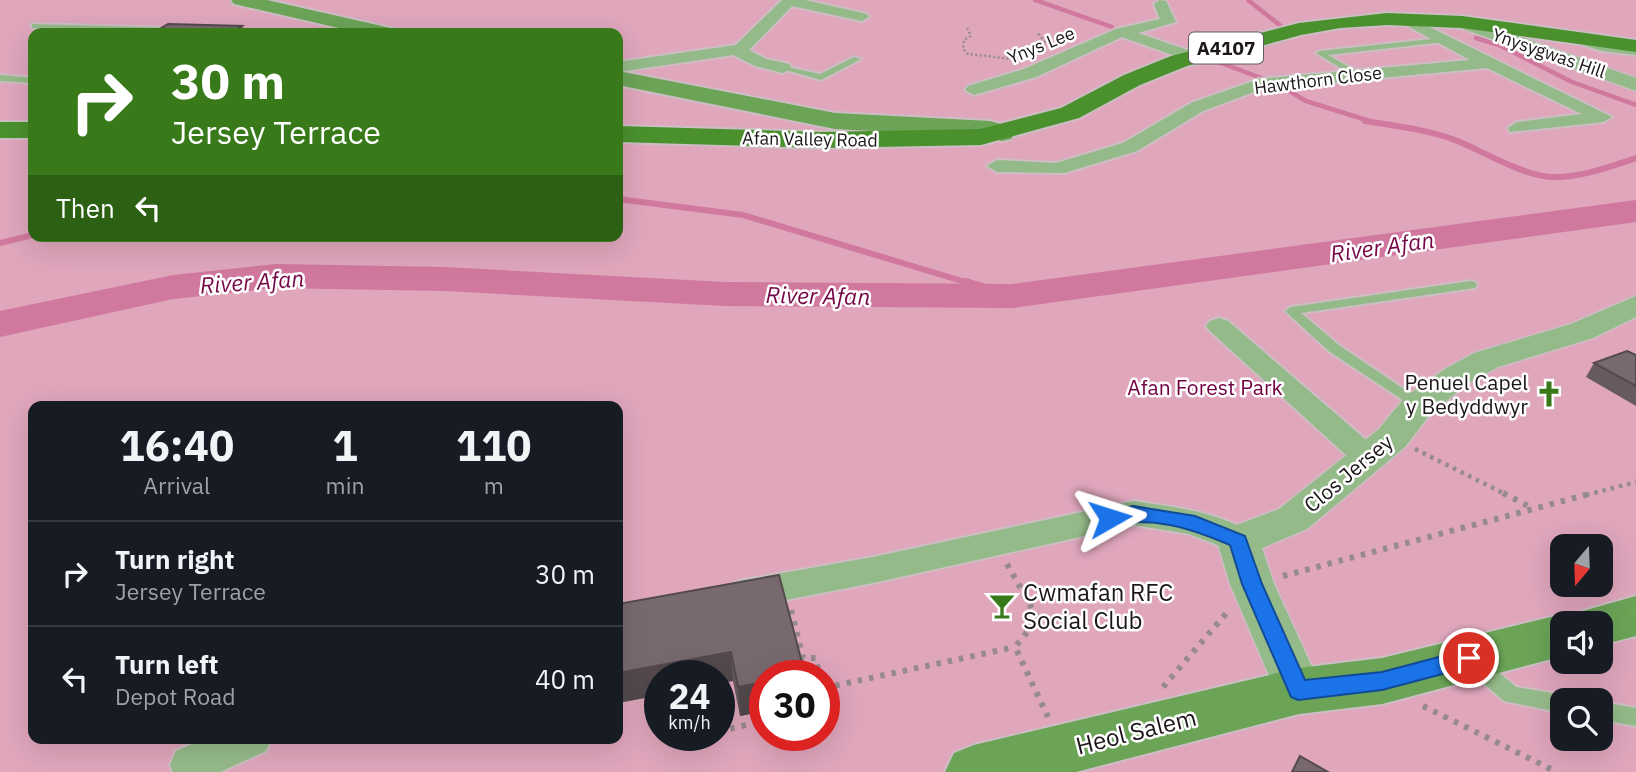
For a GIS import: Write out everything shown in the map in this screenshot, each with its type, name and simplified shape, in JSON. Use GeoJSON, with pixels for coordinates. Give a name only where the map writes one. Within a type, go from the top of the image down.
{"type":"FeatureCollection","features":[{"type":"Feature","properties":{"kind":"main road"},"geometry":{"type":"LineString","coordinates":[[241,0],[366,28]]}},
{"type":"Feature","properties":{"kind":"main road","name":"A4107"},"geometry":{"type":"LineString","coordinates":[[1002,133],[1070,113],[1141,76],[1193,57],[1324,23],[1405,19],[1462,22],[1636,46]]}},
{"type":"Feature","properties":{"kind":"main road"},"geometry":{"type":"LineString","coordinates":[[623,79],[835,121],[990,129],[1002,133]]}},
{"type":"Feature","properties":{"kind":"main road"},"geometry":{"type":"LineString","coordinates":[[0,130],[28,130]]}},
{"type":"Feature","properties":{"kind":"main road","name":"Afan Valley Road"},"geometry":{"type":"LineString","coordinates":[[623,134],[879,140],[981,137],[1002,133]]}},
{"type":"Feature","properties":{"kind":"main road"},"geometry":{"type":"LineString","coordinates":[[1613,622],[1636,616]]}},
{"type":"Feature","properties":{"kind":"main road","name":"Heol Salem"},"geometry":{"type":"LineString","coordinates":[[974,772],[1298,691],[1382,681],[1550,638]]}},
{"type":"Feature","properties":{"kind":"street"},"geometry":{"type":"LineString","coordinates":[[623,66],[741,49],[790,1],[862,17]]}},
{"type":"Feature","properties":{"kind":"street","name":"Ynys Lee"},"geometry":{"type":"LineString","coordinates":[[974,90],[1055,62],[1121,32],[1169,22],[1161,4]]}},
{"type":"Feature","properties":{"kind":"street"},"geometry":{"type":"LineString","coordinates":[[1405,19],[1441,40],[1603,117],[1517,128]]}},
{"type":"Feature","properties":{"kind":"street","name":"Ynysygwas Hill"},"geometry":{"type":"LineString","coordinates":[[1462,22],[1636,85]]}},
{"type":"Feature","properties":{"kind":"street"},"geometry":{"type":"LineString","coordinates":[[1121,32],[1193,57]]}},
{"type":"Feature","properties":{"kind":"street"},"geometry":{"type":"LineString","coordinates":[[734,50],[782,68]]}},
{"type":"Feature","properties":{"kind":"street","name":"Hawthorn Close"},"geometry":{"type":"LineString","coordinates":[[997,166],[1057,169],[1130,147],[1197,107],[1259,84],[1489,63]]}},
{"type":"Feature","properties":{"kind":"street","name":"Clos Jersey"},"geometry":{"type":"LineString","coordinates":[[1238,541],[1293,519],[1380,448],[1418,405],[1457,376],[1486,360],[1582,331],[1636,305]]}},
{"type":"Feature","properties":{"kind":"street"},"geometry":{"type":"LineString","coordinates":[[1219,326],[1380,448]]}},
{"type":"Feature","properties":{"kind":"street"},"geometry":{"type":"LineString","coordinates":[[709,600],[1133,513],[1195,523],[1238,541],[1252,584],[1298,691]]}},
{"type":"Feature","properties":{"kind":"street"},"geometry":{"type":"LineString","coordinates":[[191,765],[238,744]]}},
{"type":"Feature","properties":{"kind":"lane"},"geometry":{"type":"LineString","coordinates":[[35,26],[110,28]]}},
{"type":"Feature","properties":{"kind":"lane"},"geometry":{"type":"LineString","coordinates":[[1575,39],[1601,49],[1636,53]]}},
{"type":"Feature","properties":{"kind":"lane"},"geometry":{"type":"LineString","coordinates":[[1355,74],[1320,53],[1441,40]]}},
{"type":"Feature","properties":{"kind":"lane"},"geometry":{"type":"LineString","coordinates":[[782,68],[821,77],[857,59]]}},
{"type":"Feature","properties":{"kind":"lane"},"geometry":{"type":"LineString","coordinates":[[0,78],[28,81]]}},
{"type":"Feature","properties":{"kind":"lane"},"geometry":{"type":"LineString","coordinates":[[1418,405],[1335,349],[1291,311],[1471,285]]}},
{"type":"Feature","properties":{"kind":"lane"},"geometry":{"type":"LineString","coordinates":[[1469,658],[1511,695],[1550,702]]}},
{"type":"Feature","properties":{"kind":"lane"},"geometry":{"type":"LineString","coordinates":[[1613,713],[1636,717]]}},
{"type":"Feature","properties":{"kind":"path"},"geometry":{"type":"LineString","coordinates":[[967,28],[971,36],[964,40],[963,49],[968,54],[1055,62]]}},
{"type":"Feature","properties":{"kind":"path"},"geometry":{"type":"LineString","coordinates":[[1003,58],[1045,42],[1037,32]]}},
{"type":"Feature","properties":{"kind":"path"},"geometry":{"type":"LineString","coordinates":[[1380,448],[1533,509]]}},
{"type":"Feature","properties":{"kind":"path"},"geometry":{"type":"LineString","coordinates":[[1121,735],[1252,584],[1636,482]]}},
{"type":"Feature","properties":{"kind":"path"},"geometry":{"type":"LineString","coordinates":[[840,685],[1015,647],[1038,619],[995,542]]}},
{"type":"Feature","properties":{"kind":"path"},"geometry":{"type":"LineString","coordinates":[[785,586],[803,658],[816,660]]}},
{"type":"Feature","properties":{"kind":"path"},"geometry":{"type":"LineString","coordinates":[[1015,647],[1063,750]]}},
{"type":"Feature","properties":{"kind":"path"},"geometry":{"type":"LineString","coordinates":[[1382,681],[1430,710],[1558,772]]}},
{"type":"Feature","properties":{"kind":"green space","name":"Afan Forest Park"},"geometry":{"type":"Polygon","coordinates":[[[0,0],[1636,0],[1636,772],[0,772],[0,0]]]}},
{"type":"Feature","properties":{"kind":"building"},"geometry":{"type":"Polygon","coordinates":[[[168,24],[242,26],[239,28],[161,28],[168,24]]]}},
{"type":"Feature","properties":{"kind":"building"},"geometry":{"type":"Polygon","coordinates":[[[1627,351],[1636,355],[1636,386],[1594,363],[1627,351]]]}},
{"type":"Feature","properties":{"kind":"building"},"geometry":{"type":"Polygon","coordinates":[[[779,575],[801,660],[749,660],[749,685],[738,687],[735,660],[733,660],[731,652],[688,660],[644,660],[644,668],[623,672],[623,603],[779,575]]]}},
{"type":"Feature","properties":{"kind":"building"},"geometry":{"type":"Polygon","coordinates":[[[1300,756],[1328,772],[1292,772],[1300,756]]]}},
{"type":"Feature","properties":{"kind":"waterway"},"geometry":{"type":"LineString","coordinates":[[1035,0],[1112,27]]}},
{"type":"Feature","properties":{"kind":"waterway"},"geometry":{"type":"LineString","coordinates":[[1248,0],[1282,27]]}},
{"type":"Feature","properties":{"kind":"waterway"},"geometry":{"type":"LineString","coordinates":[[1476,38],[1499,45],[1572,82],[1636,105]]}},
{"type":"Feature","properties":{"kind":"waterway"},"geometry":{"type":"LineString","coordinates":[[1210,59],[1267,80]]}},
{"type":"Feature","properties":{"kind":"waterway"},"geometry":{"type":"LineString","coordinates":[[1284,88],[1306,101],[1375,123]]}},
{"type":"Feature","properties":{"kind":"waterway"},"geometry":{"type":"LineString","coordinates":[[1365,121],[1375,123]]}},
{"type":"Feature","properties":{"kind":"waterway"},"geometry":{"type":"LineString","coordinates":[[1375,123],[1437,134],[1541,176],[1584,174],[1636,158]]}},
{"type":"Feature","properties":{"kind":"waterway"},"geometry":{"type":"LineString","coordinates":[[623,200],[743,215],[972,284]]}},
{"type":"Feature","properties":{"kind":"waterway","name":"River Afan"},"geometry":{"type":"LineString","coordinates":[[0,324],[173,287],[276,276],[445,279],[725,294],[1012,296],[1636,211]]}},
{"type":"Feature","properties":{"kind":"waterway"},"geometry":{"type":"LineString","coordinates":[[0,243],[28,236]]}},
{"type":"Feature","properties":{"kind":"waterway"},"geometry":{"type":"LineString","coordinates":[[966,282],[1012,296]]}},
{"type":"Feature","properties":{"kind":"place","name":"Penuel Capel y Bedyddwyr"},"geometry":{"type":"Point","coordinates":[1549,394]}},
{"type":"Feature","properties":{"kind":"place","name":"Cwmafan RFC Social Club"},"geometry":{"type":"Point","coordinates":[1002,606]}},
{"type":"Feature","properties":{"kind":"route"},"geometry":{"type":"LineString","coordinates":[[1110,518],[1133,513],[1168,517],[1195,523],[1238,541],[1252,584],[1298,691],[1382,681],[1469,658]]}}]}
